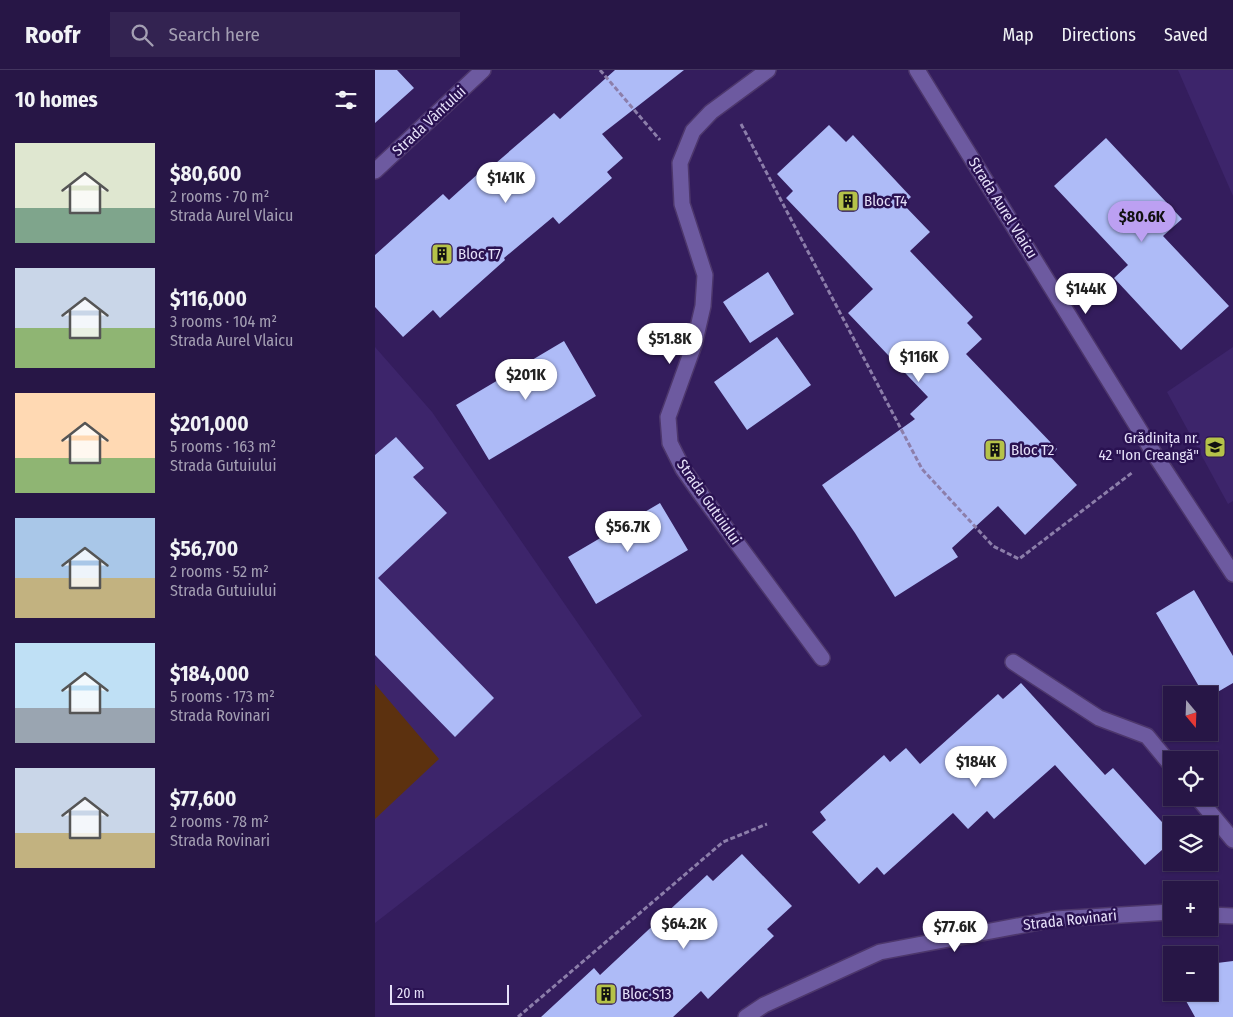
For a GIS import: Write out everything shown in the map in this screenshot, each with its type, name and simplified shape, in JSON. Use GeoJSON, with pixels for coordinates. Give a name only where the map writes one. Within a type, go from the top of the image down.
{"type":"FeatureCollection","features":[{"type":"Feature","properties":{"kind":"street","name":"Strada Vântului"},"geometry":{"type":"LineString","coordinates":[[375,171],[483,70]]}},
{"type":"Feature","properties":{"kind":"street","name":"Strada Gutuiului"},"geometry":{"type":"LineString","coordinates":[[768,70],[711,112],[693,131],[680,163],[682,204],[705,275],[703,306],[694,345],[668,417],[671,443],[683,469],[822,658]]}},
{"type":"Feature","properties":{"kind":"street","name":"Strada Aurel Vlaicu"},"geometry":{"type":"LineString","coordinates":[[917,70],[1155,455],[1233,574]]}},
{"type":"Feature","properties":{"kind":"street"},"geometry":{"type":"LineString","coordinates":[[1013,662],[1099,718],[1147,736],[1163,755]]}},
{"type":"Feature","properties":{"kind":"street"},"geometry":{"type":"LineString","coordinates":[[1205,806],[1233,840]]}},
{"type":"Feature","properties":{"kind":"street","name":"Strada Rovinari"},"geometry":{"type":"LineString","coordinates":[[746,1017],[764,1005],[880,952],[1055,919],[1163,912]]}},
{"type":"Feature","properties":{"kind":"street"},"geometry":{"type":"LineString","coordinates":[[1218,915],[1233,916]]}},
{"type":"Feature","properties":{"kind":"path"},"geometry":{"type":"LineString","coordinates":[[599,70],[680,163]]}},
{"type":"Feature","properties":{"kind":"path"},"geometry":{"type":"LineString","coordinates":[[728,99],[923,470],[993,546],[1019,559],[1155,455]]}},
{"type":"Feature","properties":{"kind":"path"},"geometry":{"type":"LineString","coordinates":[[518,1017],[723,842],[767,824]]}},
{"type":"Feature","properties":{"kind":"shaded area"},"geometry":{"type":"Polygon","coordinates":[[[1178,70],[1233,70],[1233,196],[1178,70]]]}},
{"type":"Feature","properties":{"kind":"shaded area"},"geometry":{"type":"Polygon","coordinates":[[[375,347],[432,412],[642,716],[375,923],[375,347]]]}},
{"type":"Feature","properties":{"kind":"shaded area","name":"Grădinița nr. 42 \"Ion Creangă\""},"geometry":{"type":"Polygon","coordinates":[[[1233,347],[1233,501],[1228,504],[1167,392],[1233,347]]]}},
{"type":"Feature","properties":{"kind":"shaded area"},"geometry":{"type":"Polygon","coordinates":[[[375,684],[439,759],[375,819],[375,684]]]}},
{"type":"Feature","properties":{"kind":"building"},"geometry":{"type":"Polygon","coordinates":[[[375,70],[397,70],[414,88],[375,123],[375,70]]]}},
{"type":"Feature","properties":{"kind":"building"},"geometry":{"type":"Polygon","coordinates":[[[615,70],[684,70],[602,134],[623,158],[607,172],[612,178],[559,224],[553,217],[504,258],[505,260],[440,318],[433,310],[403,337],[375,307],[375,255],[443,194],[449,200],[480,172],[482,175],[554,113],[560,119],[615,70]]]}},
{"type":"Feature","properties":{"kind":"building"},"geometry":{"type":"Polygon","coordinates":[[[829,125],[846,142],[853,135],[911,197],[903,204],[930,232],[910,251],[973,317],[967,323],[982,339],[966,354],[1057,449],[1050,456],[1077,485],[1025,535],[998,506],[952,548],[958,557],[895,597],[822,485],[915,419],[910,414],[928,397],[848,313],[873,289],[786,198],[793,191],[777,174],[829,125]]]}},
{"type":"Feature","properties":{"kind":"building"},"geometry":{"type":"Polygon","coordinates":[[[1106,138],[1182,219],[1163,236],[1229,306],[1181,350],[1114,278],[1128,265],[1054,186],[1106,138]]]}},
{"type":"Feature","properties":{"kind":"building"},"geometry":{"type":"Polygon","coordinates":[[[768,272],[794,314],[750,343],[723,302],[768,272]]]}},
{"type":"Feature","properties":{"kind":"building"},"geometry":{"type":"Polygon","coordinates":[[[777,337],[811,385],[747,430],[714,382],[777,337]]]}},
{"type":"Feature","properties":{"kind":"building"},"geometry":{"type":"Polygon","coordinates":[[[564,341],[596,396],[489,460],[456,405],[564,341]]]}},
{"type":"Feature","properties":{"kind":"building"},"geometry":{"type":"Polygon","coordinates":[[[396,437],[424,468],[413,477],[447,513],[378,578],[494,698],[455,737],[375,655],[375,455],[396,437]]]}},
{"type":"Feature","properties":{"kind":"building"},"geometry":{"type":"Polygon","coordinates":[[[660,503],[688,550],[596,604],[568,557],[660,503]]]}},
{"type":"Feature","properties":{"kind":"building"},"geometry":{"type":"Polygon","coordinates":[[[1194,590],[1233,656],[1233,683],[1218,692],[1218,686],[1199,686],[1156,613],[1194,590]]]}},
{"type":"Feature","properties":{"kind":"building"},"geometry":{"type":"Polygon","coordinates":[[[1021,683],[1105,775],[1113,768],[1163,823],[1163,849],[1145,865],[1055,765],[994,819],[987,811],[968,829],[953,813],[884,875],[877,867],[859,884],[812,832],[826,820],[820,812],[884,755],[890,762],[906,748],[920,764],[998,694],[1003,699],[1021,683]]]}},
{"type":"Feature","properties":{"kind":"building"},"geometry":{"type":"Polygon","coordinates":[[[742,854],[792,906],[767,929],[774,936],[708,999],[701,991],[673,1017],[541,1017],[594,968],[600,975],[707,875],[713,881],[742,854]]]}},
{"type":"Feature","properties":{"kind":"building"},"geometry":{"type":"Polygon","coordinates":[[[1233,961],[1233,1017],[1195,1017],[1186,1001],[1218,1001],[1218,963],[1233,961]]]}},
{"type":"Feature","properties":{"kind":"place","name":"Bloc T4"},"geometry":{"type":"Point","coordinates":[848,201]}},
{"type":"Feature","properties":{"kind":"place","name":"Bloc T7"},"geometry":{"type":"Point","coordinates":[442,254]}},
{"type":"Feature","properties":{"kind":"place","name":"Grădinița nr. 42 \"Ion Creangă\""},"geometry":{"type":"Point","coordinates":[1215,447]}},
{"type":"Feature","properties":{"kind":"place","name":"Bloc T2"},"geometry":{"type":"Point","coordinates":[995,450]}},
{"type":"Feature","properties":{"kind":"place","name":"Bloc S13"},"geometry":{"type":"Point","coordinates":[606,994]}}]}
